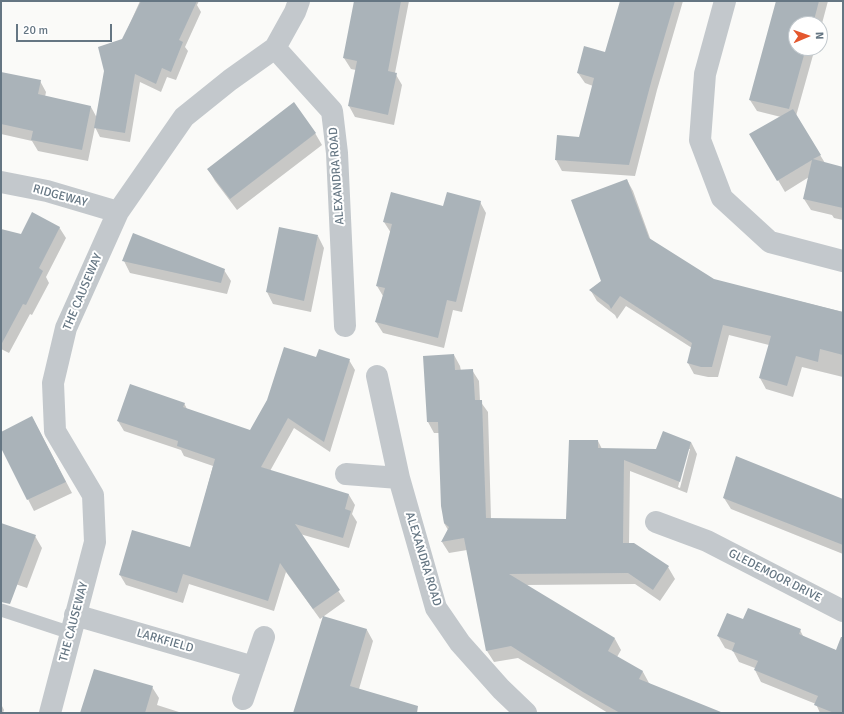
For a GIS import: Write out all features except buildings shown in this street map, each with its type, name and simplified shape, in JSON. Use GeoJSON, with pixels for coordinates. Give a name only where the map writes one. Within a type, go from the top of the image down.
{"type":"FeatureCollection","features":[{"type":"Feature","properties":{"kind":"street","name":"THE CAUSEWAY"},"geometry":{"type":"LineString","coordinates":[[50,713],[95,542],[93,495],[56,431],[53,383],[66,328],[118,212],[184,117],[230,80],[275,48],[296,12],[299,1]]}},
{"type":"Feature","properties":{"kind":"street"},"geometry":{"type":"LineString","coordinates":[[725,1],[704,74],[700,140],[722,198],[770,242],[843,261]]}},
{"type":"Feature","properties":{"kind":"street","name":"ALEXANDRA ROAD"},"geometry":{"type":"LineString","coordinates":[[275,48],[332,111],[337,153],[344,326]]}},
{"type":"Feature","properties":{"kind":"street","name":"RIDGEWAY"},"geometry":{"type":"LineString","coordinates":[[1,182],[47,191],[118,212]]}},
{"type":"Feature","properties":{"kind":"street","name":"ALEXANDRA ROAD"},"geometry":{"type":"LineString","coordinates":[[377,376],[399,478],[436,608],[460,643],[501,689],[526,713]]}},
{"type":"Feature","properties":{"kind":"street"},"geometry":{"type":"LineString","coordinates":[[346,474],[399,478]]}},
{"type":"Feature","properties":{"kind":"street","name":"GLEDEMOOR DRIVE"},"geometry":{"type":"LineString","coordinates":[[656,522],[707,541],[843,611]]}},
{"type":"Feature","properties":{"kind":"street","name":"LARKFIELD"},"geometry":{"type":"LineString","coordinates":[[73,624],[254,667]]}},
{"type":"Feature","properties":{"kind":"street"},"geometry":{"type":"LineString","coordinates":[[243,699],[264,637]]}},
{"type":"Feature","properties":{"kind":"lane"},"geometry":{"type":"LineString","coordinates":[[1,610],[73,624]]}}]}
